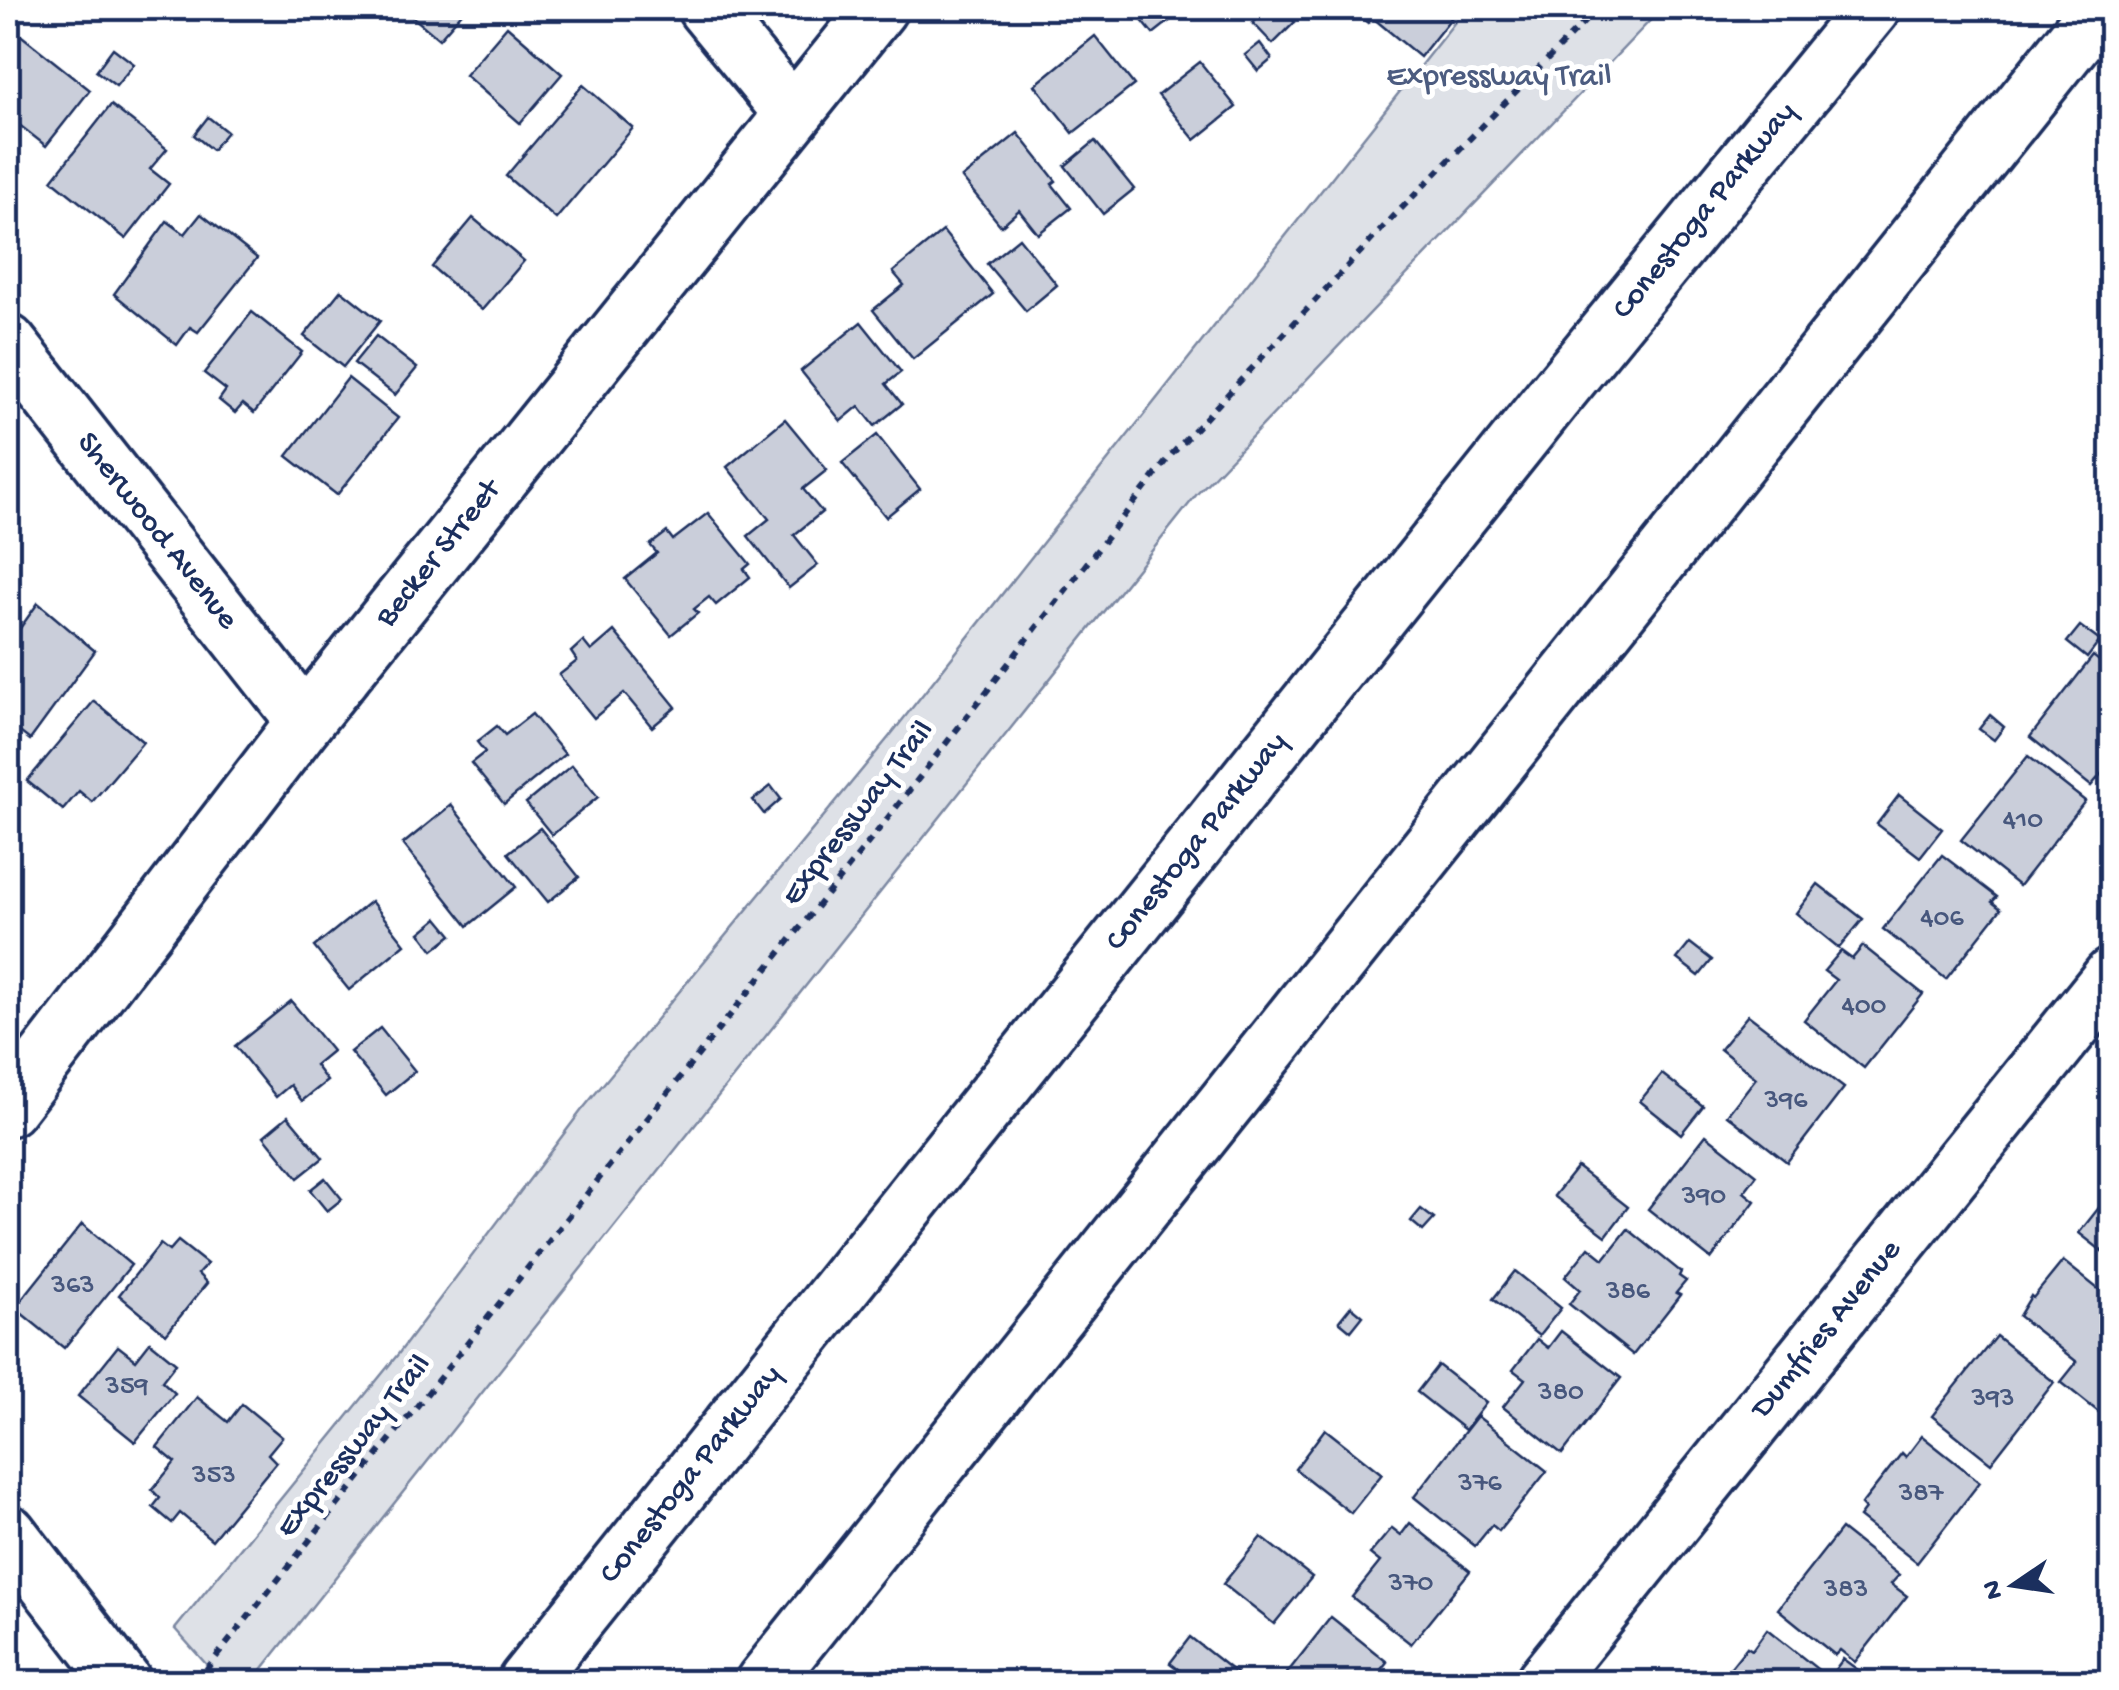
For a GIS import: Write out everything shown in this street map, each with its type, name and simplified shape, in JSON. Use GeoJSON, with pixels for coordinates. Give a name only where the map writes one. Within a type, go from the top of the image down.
{"type":"FeatureCollection","features":[{"type":"Feature","properties":{"kind":"main road"},"geometry":{"type":"LineString","coordinates":[[706,8],[792,114]]}},
{"type":"Feature","properties":{"kind":"main road","name":"Becker Street"},"geometry":{"type":"LineString","coordinates":[[8,1108],[305,721],[879,8]]}},
{"type":"Feature","properties":{"kind":"main road","name":"Conestoga Parkway"},"geometry":{"type":"LineString","coordinates":[[526,1682],[1515,446],[1872,8]]}},
{"type":"Feature","properties":{"kind":"main road"},"geometry":{"type":"LineString","coordinates":[[764,1682],[2100,8]]}},
{"type":"Feature","properties":{"kind":"main road","name":"Sherwood Avenue"},"geometry":{"type":"LineString","coordinates":[[8,343],[305,721]]}},
{"type":"Feature","properties":{"kind":"main road","name":"Dumfries Avenue"},"geometry":{"type":"LineString","coordinates":[[1544,1682],[2112,976]]}},
{"type":"Feature","properties":{"kind":"main road"},"geometry":{"type":"LineString","coordinates":[[8,1533],[123,1682]]}},
{"type":"Feature","properties":{"kind":"path","name":"Expressway Trail"},"geometry":{"type":"LineString","coordinates":[[196,1682],[864,849],[1172,454],[1394,216],[1598,8]]}},
{"type":"Feature","properties":{"kind":"green space","name":"Expressway Trail"},"geometry":{"type":"Polygon","coordinates":[[[1466,8],[1662,8],[1197,494],[252,1682],[222,1682],[175,1629],[399,1353],[581,1111],[889,737],[1466,8]]]}},
{"type":"Feature","properties":{"kind":"building"},"geometry":{"type":"Polygon","coordinates":[[[402,8],[466,8],[439,39],[402,8]]]}},
{"type":"Feature","properties":{"kind":"building"},"geometry":{"type":"Polygon","coordinates":[[[1132,8],[1186,8],[1153,34],[1132,8]]]}},
{"type":"Feature","properties":{"kind":"building"},"geometry":{"type":"Polygon","coordinates":[[[1269,8],[1280,8],[1295,22],[1273,44],[1253,23],[1269,8]]]}},
{"type":"Feature","properties":{"kind":"building"},"geometry":{"type":"Polygon","coordinates":[[[1349,8],[1459,8],[1420,57],[1373,18],[1368,23],[1349,8]]]}},
{"type":"Feature","properties":{"kind":"building"},"geometry":{"type":"Polygon","coordinates":[[[507,26],[562,74],[520,123],[465,75],[507,26]]]}},
{"type":"Feature","properties":{"kind":"building"},"geometry":{"type":"Polygon","coordinates":[[[18,33],[90,90],[46,146],[13,120],[8,127],[8,47],[18,33]]]}},
{"type":"Feature","properties":{"kind":"building"},"geometry":{"type":"Polygon","coordinates":[[[1095,36],[1134,85],[1073,133],[1035,85],[1095,36]]]}},
{"type":"Feature","properties":{"kind":"building"},"geometry":{"type":"Polygon","coordinates":[[[1260,43],[1272,59],[1258,71],[1245,55],[1260,43]]]}},
{"type":"Feature","properties":{"kind":"building"},"geometry":{"type":"Polygon","coordinates":[[[113,48],[134,64],[116,86],[96,71],[113,48]]]}},
{"type":"Feature","properties":{"kind":"building"},"geometry":{"type":"Polygon","coordinates":[[[1200,62],[1236,107],[1195,140],[1158,95],[1200,62]]]}},
{"type":"Feature","properties":{"kind":"building"},"geometry":{"type":"Polygon","coordinates":[[[583,85],[633,128],[556,219],[506,176],[583,85]]]}},
{"type":"Feature","properties":{"kind":"building"},"geometry":{"type":"Polygon","coordinates":[[[111,105],[167,149],[150,169],[169,184],[126,239],[52,180],[111,105]]]}},
{"type":"Feature","properties":{"kind":"building"},"geometry":{"type":"Polygon","coordinates":[[[208,117],[227,132],[212,150],[194,135],[208,117]]]}},
{"type":"Feature","properties":{"kind":"building"},"geometry":{"type":"Polygon","coordinates":[[[1018,133],[1056,181],[1052,184],[1071,208],[1038,234],[1019,210],[1001,226],[962,178],[1018,133]]]}},
{"type":"Feature","properties":{"kind":"building"},"geometry":{"type":"Polygon","coordinates":[[[1095,141],[1134,189],[1103,214],[1065,166],[1095,141]]]}},
{"type":"Feature","properties":{"kind":"building"},"geometry":{"type":"Polygon","coordinates":[[[201,214],[257,258],[198,332],[190,327],[177,345],[114,294],[167,221],[185,234],[201,214]]]}},
{"type":"Feature","properties":{"kind":"building"},"geometry":{"type":"Polygon","coordinates":[[[473,218],[524,261],[482,310],[432,267],[473,218]]]}},
{"type":"Feature","properties":{"kind":"building"},"geometry":{"type":"Polygon","coordinates":[[[943,231],[993,294],[913,359],[873,310],[904,285],[893,272],[943,231]]]}},
{"type":"Feature","properties":{"kind":"building"},"geometry":{"type":"Polygon","coordinates":[[[1019,238],[1057,285],[1026,311],[987,264],[1019,238]]]}},
{"type":"Feature","properties":{"kind":"building"},"geometry":{"type":"Polygon","coordinates":[[[341,290],[380,321],[343,367],[304,336],[341,290]]]}},
{"type":"Feature","properties":{"kind":"building"},"geometry":{"type":"Polygon","coordinates":[[[252,312],[302,352],[254,413],[243,404],[235,413],[219,400],[226,390],[204,373],[252,312]]]}},
{"type":"Feature","properties":{"kind":"building"},"geometry":{"type":"Polygon","coordinates":[[[861,322],[901,372],[886,384],[902,404],[875,426],[859,406],[841,421],[801,371],[861,322]]]}},
{"type":"Feature","properties":{"kind":"building"},"geometry":{"type":"Polygon","coordinates":[[[376,336],[417,368],[395,395],[354,363],[376,336]]]}},
{"type":"Feature","properties":{"kind":"building"},"geometry":{"type":"Polygon","coordinates":[[[348,378],[398,418],[337,495],[287,456],[348,378]]]}},
{"type":"Feature","properties":{"kind":"building"},"geometry":{"type":"Polygon","coordinates":[[[785,419],[827,470],[803,489],[822,512],[794,535],[818,565],[789,588],[748,536],[769,519],[727,467],[785,419]]]}},
{"type":"Feature","properties":{"kind":"building"},"geometry":{"type":"Polygon","coordinates":[[[877,435],[920,489],[886,517],[842,463],[877,435]]]}},
{"type":"Feature","properties":{"kind":"building"},"geometry":{"type":"Polygon","coordinates":[[[708,513],[750,564],[744,569],[750,577],[716,605],[709,597],[694,609],[698,613],[671,635],[625,579],[657,553],[650,545],[667,532],[673,540],[708,513]]]}},
{"type":"Feature","properties":{"kind":"building"},"geometry":{"type":"Polygon","coordinates":[[[38,603],[95,651],[30,740],[8,723],[8,645],[38,603]]]}},
{"type":"Feature","properties":{"kind":"building"},"geometry":{"type":"Polygon","coordinates":[[[2080,626],[2100,641],[2087,658],[2067,642],[2080,626]]]}},
{"type":"Feature","properties":{"kind":"building"},"geometry":{"type":"Polygon","coordinates":[[[614,631],[676,707],[652,727],[624,693],[594,718],[559,675],[577,661],[571,652],[583,641],[591,651],[614,631]]]}},
{"type":"Feature","properties":{"kind":"building"},"geometry":{"type":"Polygon","coordinates":[[[2093,656],[2112,671],[2112,761],[2091,786],[2030,737],[2093,656]]]}},
{"type":"Feature","properties":{"kind":"building"},"geometry":{"type":"Polygon","coordinates":[[[94,701],[143,742],[92,802],[79,791],[63,810],[27,781],[94,701]]]}},
{"type":"Feature","properties":{"kind":"building"},"geometry":{"type":"Polygon","coordinates":[[[532,714],[565,754],[504,804],[471,763],[485,752],[477,742],[497,726],[505,735],[532,714]]]}},
{"type":"Feature","properties":{"kind":"building"},"geometry":{"type":"Polygon","coordinates":[[[1990,715],[2004,727],[1994,740],[1979,729],[1990,715]]]}},
{"type":"Feature","properties":{"kind":"building"},"geometry":{"type":"Polygon","coordinates":[[[2028,756],[2085,801],[2019,886],[1961,840],[2028,756]]]}},
{"type":"Feature","properties":{"kind":"building"},"geometry":{"type":"Polygon","coordinates":[[[572,765],[598,797],[552,835],[526,803],[572,765]]]}},
{"type":"Feature","properties":{"kind":"building"},"geometry":{"type":"Polygon","coordinates":[[[771,786],[781,799],[764,814],[753,800],[771,786]]]}},
{"type":"Feature","properties":{"kind":"building"},"geometry":{"type":"Polygon","coordinates":[[[1899,795],[1942,829],[1920,857],[1877,824],[1899,795]]]}},
{"type":"Feature","properties":{"kind":"building"},"geometry":{"type":"Polygon","coordinates":[[[451,805],[516,887],[468,926],[403,844],[451,805]]]}},
{"type":"Feature","properties":{"kind":"building"},"geometry":{"type":"Polygon","coordinates":[[[540,828],[579,877],[548,902],[508,853],[540,828]]]}},
{"type":"Feature","properties":{"kind":"building"},"geometry":{"type":"Polygon","coordinates":[[[1942,855],[1997,897],[1992,902],[2001,909],[1946,979],[1883,929],[1942,855]]]}},
{"type":"Feature","properties":{"kind":"building"},"geometry":{"type":"Polygon","coordinates":[[[1818,884],[1863,919],[1839,948],[1796,913],[1818,884]]]}},
{"type":"Feature","properties":{"kind":"building"},"geometry":{"type":"Polygon","coordinates":[[[371,901],[405,944],[349,990],[314,947],[371,901]]]}},
{"type":"Feature","properties":{"kind":"building"},"geometry":{"type":"Polygon","coordinates":[[[438,918],[452,935],[433,950],[420,933],[438,918]]]}},
{"type":"Feature","properties":{"kind":"building"},"geometry":{"type":"Polygon","coordinates":[[[1690,943],[1712,960],[1699,976],[1677,959],[1690,943]]]}},
{"type":"Feature","properties":{"kind":"building"},"geometry":{"type":"Polygon","coordinates":[[[1863,946],[1923,994],[1864,1068],[1804,1020],[1836,980],[1824,971],[1841,951],[1852,959],[1863,946]]]}},
{"type":"Feature","properties":{"kind":"building"},"geometry":{"type":"Polygon","coordinates":[[[291,1001],[332,1051],[315,1065],[327,1081],[302,1101],[290,1085],[276,1097],[235,1046],[291,1001]]]}},
{"type":"Feature","properties":{"kind":"building"},"geometry":{"type":"Polygon","coordinates":[[[1748,1015],[1844,1088],[1787,1162],[1727,1115],[1756,1078],[1720,1049],[1748,1015]]]}},
{"type":"Feature","properties":{"kind":"building"},"geometry":{"type":"Polygon","coordinates":[[[380,1028],[415,1071],[386,1095],[350,1052],[380,1028]]]}},
{"type":"Feature","properties":{"kind":"building"},"geometry":{"type":"Polygon","coordinates":[[[1662,1074],[1703,1106],[1681,1134],[1640,1101],[1662,1074]]]}},
{"type":"Feature","properties":{"kind":"building"},"geometry":{"type":"Polygon","coordinates":[[[288,1116],[323,1158],[298,1178],[264,1136],[288,1116]]]}},
{"type":"Feature","properties":{"kind":"building"},"geometry":{"type":"Polygon","coordinates":[[[1706,1135],[1757,1175],[1744,1192],[1755,1201],[1711,1259],[1648,1209],[1706,1135]]]}},
{"type":"Feature","properties":{"kind":"building"},"geometry":{"type":"Polygon","coordinates":[[[1577,1167],[1628,1207],[1606,1236],[1554,1196],[1577,1167]]]}},
{"type":"Feature","properties":{"kind":"building"},"geometry":{"type":"Polygon","coordinates":[[[325,1178],[342,1199],[327,1211],[310,1190],[325,1178]]]}},
{"type":"Feature","properties":{"kind":"building"},"geometry":{"type":"Polygon","coordinates":[[[2112,1191],[2112,1259],[2079,1233],[2112,1191]]]}},
{"type":"Feature","properties":{"kind":"building"},"geometry":{"type":"Polygon","coordinates":[[[1421,1209],[1434,1219],[1423,1231],[1411,1221],[1421,1209]]]}},
{"type":"Feature","properties":{"kind":"building"},"geometry":{"type":"Polygon","coordinates":[[[82,1224],[131,1265],[64,1348],[15,1308],[82,1224]]]}},
{"type":"Feature","properties":{"kind":"building"},"geometry":{"type":"Polygon","coordinates":[[[1628,1229],[1681,1272],[1679,1276],[1686,1281],[1676,1293],[1680,1295],[1633,1355],[1569,1304],[1580,1290],[1565,1277],[1589,1247],[1604,1259],[1628,1229]]]}},
{"type":"Feature","properties":{"kind":"building"},"geometry":{"type":"Polygon","coordinates":[[[178,1241],[207,1264],[198,1274],[207,1283],[166,1334],[119,1295],[160,1244],[169,1251],[178,1241]]]}},
{"type":"Feature","properties":{"kind":"building"},"geometry":{"type":"Polygon","coordinates":[[[2063,1261],[2112,1300],[2112,1358],[2101,1372],[2112,1380],[2111,1422],[2061,1382],[2077,1362],[2019,1316],[2031,1296],[2063,1261]]]}},
{"type":"Feature","properties":{"kind":"building"},"geometry":{"type":"Polygon","coordinates":[[[1515,1271],[1561,1308],[1539,1336],[1493,1299],[1515,1271]]]}},
{"type":"Feature","properties":{"kind":"building"},"geometry":{"type":"Polygon","coordinates":[[[1351,1306],[1363,1316],[1351,1331],[1339,1321],[1351,1306]]]}},
{"type":"Feature","properties":{"kind":"building"},"geometry":{"type":"Polygon","coordinates":[[[1561,1331],[1621,1378],[1562,1454],[1503,1407],[1525,1379],[1513,1370],[1537,1339],[1548,1348],[1561,1331]]]}},
{"type":"Feature","properties":{"kind":"building"},"geometry":{"type":"Polygon","coordinates":[[[1996,1336],[2054,1382],[1991,1463],[1932,1416],[1996,1336]]]}},
{"type":"Feature","properties":{"kind":"building"},"geometry":{"type":"Polygon","coordinates":[[[150,1342],[176,1363],[162,1381],[175,1393],[135,1442],[78,1396],[118,1346],[136,1360],[150,1342]]]}},
{"type":"Feature","properties":{"kind":"building"},"geometry":{"type":"Polygon","coordinates":[[[1438,1365],[1486,1403],[1465,1430],[1417,1392],[1438,1365]]]}},
{"type":"Feature","properties":{"kind":"building"},"geometry":{"type":"Polygon","coordinates":[[[197,1397],[228,1422],[242,1404],[282,1437],[268,1454],[276,1462],[212,1540],[180,1513],[172,1523],[153,1507],[160,1498],[152,1490],[175,1462],[157,1447],[197,1397]]]}},
{"type":"Feature","properties":{"kind":"building"},"geometry":{"type":"Polygon","coordinates":[[[1477,1416],[1547,1471],[1499,1531],[1492,1525],[1475,1546],[1414,1497],[1477,1416]]]}},
{"type":"Feature","properties":{"kind":"building"},"geometry":{"type":"Polygon","coordinates":[[[1325,1429],[1382,1474],[1351,1513],[1295,1469],[1325,1429]]]}},
{"type":"Feature","properties":{"kind":"building"},"geometry":{"type":"Polygon","coordinates":[[[1922,1436],[1980,1482],[1917,1563],[1859,1517],[1865,1509],[1861,1505],[1902,1453],[1906,1457],[1922,1436]]]}},
{"type":"Feature","properties":{"kind":"building"},"geometry":{"type":"Polygon","coordinates":[[[1410,1523],[1470,1571],[1411,1644],[1352,1597],[1380,1562],[1370,1554],[1392,1528],[1401,1535],[1410,1523]]]}},
{"type":"Feature","properties":{"kind":"building"},"geometry":{"type":"Polygon","coordinates":[[[1841,1529],[1899,1575],[1891,1584],[1907,1596],[1855,1662],[1840,1650],[1835,1655],[1778,1609],[1841,1529]]]}},
{"type":"Feature","properties":{"kind":"building"},"geometry":{"type":"Polygon","coordinates":[[[1261,1537],[1312,1577],[1274,1624],[1223,1584],[1261,1537]]]}},
{"type":"Feature","properties":{"kind":"building"},"geometry":{"type":"Polygon","coordinates":[[[1331,1617],[1387,1662],[1371,1682],[1280,1682],[1331,1617]]]}},
{"type":"Feature","properties":{"kind":"building"},"geometry":{"type":"Polygon","coordinates":[[[1767,1629],[1826,1676],[1820,1682],[1719,1682],[1767,1629]]]}},
{"type":"Feature","properties":{"kind":"building"},"geometry":{"type":"Polygon","coordinates":[[[1190,1637],[1237,1674],[1231,1682],[1195,1682],[1170,1663],[1190,1637]]]}},
{"type":"Feature","properties":{"kind":"building"},"geometry":{"type":"Polygon","coordinates":[[[1843,1659],[1862,1673],[1854,1682],[1841,1682],[1831,1675],[1843,1659]]]}}]}
